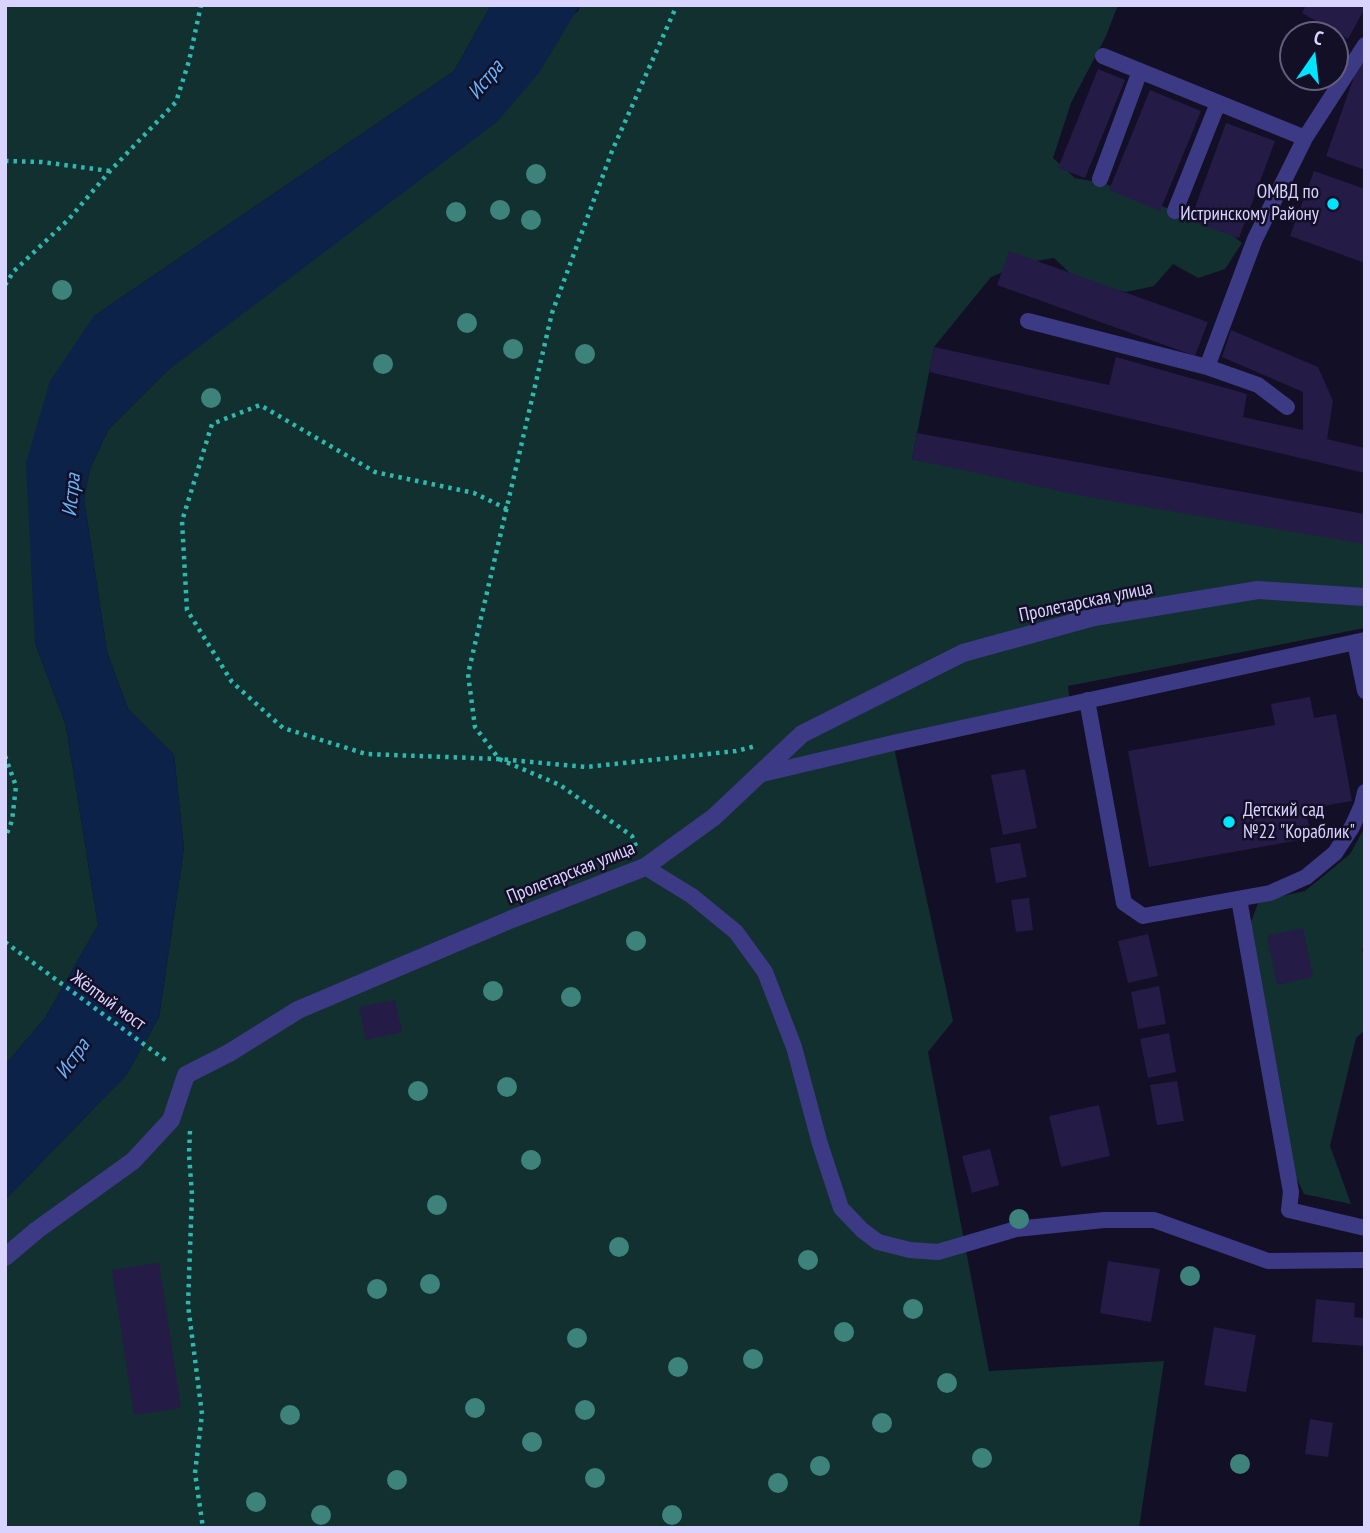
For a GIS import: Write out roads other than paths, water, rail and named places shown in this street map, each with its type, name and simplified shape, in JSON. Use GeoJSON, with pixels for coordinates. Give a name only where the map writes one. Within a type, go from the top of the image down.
{"type":"FeatureCollection","features":[{"type":"Feature","properties":{"kind":"street","name":"Пролетарская улица"},"geometry":{"type":"LineString","coordinates":[[5,1257],[37,1230],[133,1161],[171,1120],[186,1074],[229,1053],[298,1010],[512,919],[645,867],[714,817],[802,734],[963,653],[1094,617],[1258,590],[1365,597]]}},
{"type":"Feature","properties":{"kind":"lane"},"geometry":{"type":"LineString","coordinates":[[1207,367],[1255,239],[1305,138],[1365,45]]}},
{"type":"Feature","properties":{"kind":"lane"},"geometry":{"type":"LineString","coordinates":[[1103,56],[1305,138]]}},
{"type":"Feature","properties":{"kind":"lane"},"geometry":{"type":"LineString","coordinates":[[1100,179],[1140,71]]}},
{"type":"Feature","properties":{"kind":"lane"},"geometry":{"type":"LineString","coordinates":[[1175,211],[1217,103]]}},
{"type":"Feature","properties":{"kind":"lane"},"geometry":{"type":"LineString","coordinates":[[1028,321],[1207,367],[1258,385],[1287,407]]}},
{"type":"Feature","properties":{"kind":"lane"},"geometry":{"type":"LineString","coordinates":[[758,775],[1360,641],[1365,691]]}},
{"type":"Feature","properties":{"kind":"lane"},"geometry":{"type":"LineString","coordinates":[[1087,700],[1124,903],[1143,916],[1270,893],[1306,877],[1335,853],[1352,827],[1365,792]]}},
{"type":"Feature","properties":{"kind":"lane"},"geometry":{"type":"LineString","coordinates":[[645,867],[692,896],[736,932],[765,972],[794,1048],[820,1144],[841,1208],[878,1242],[910,1250],[939,1252],[1016,1229],[1104,1220],[1153,1220],[1268,1261],[1365,1260]]}},
{"type":"Feature","properties":{"kind":"lane"},"geometry":{"type":"LineString","coordinates":[[1239,899],[1290,1192],[1289,1210],[1365,1228]]}},
{"type":"Feature","properties":{"kind":"water","name":"Истра"},"geometry":{"type":"Polygon","coordinates":[[[491,5],[580,5],[539,73],[497,122],[167,371],[108,430],[90,469],[84,499],[107,652],[128,709],[174,755],[184,848],[159,1017],[127,1074],[5,1200],[5,1065],[45,1018],[98,925],[66,726],[35,643],[26,463],[50,381],[94,316],[454,71],[491,5]]]}},
{"type":"Feature","properties":{"kind":"place","name":"ОМВД по Истринскому Району"},"geometry":{"type":"Point","coordinates":[1333,204]}},
{"type":"Feature","properties":{"kind":"place","name":"Детский сад №22 \"Кораблик\""},"geometry":{"type":"Point","coordinates":[1229,822]}}]}
